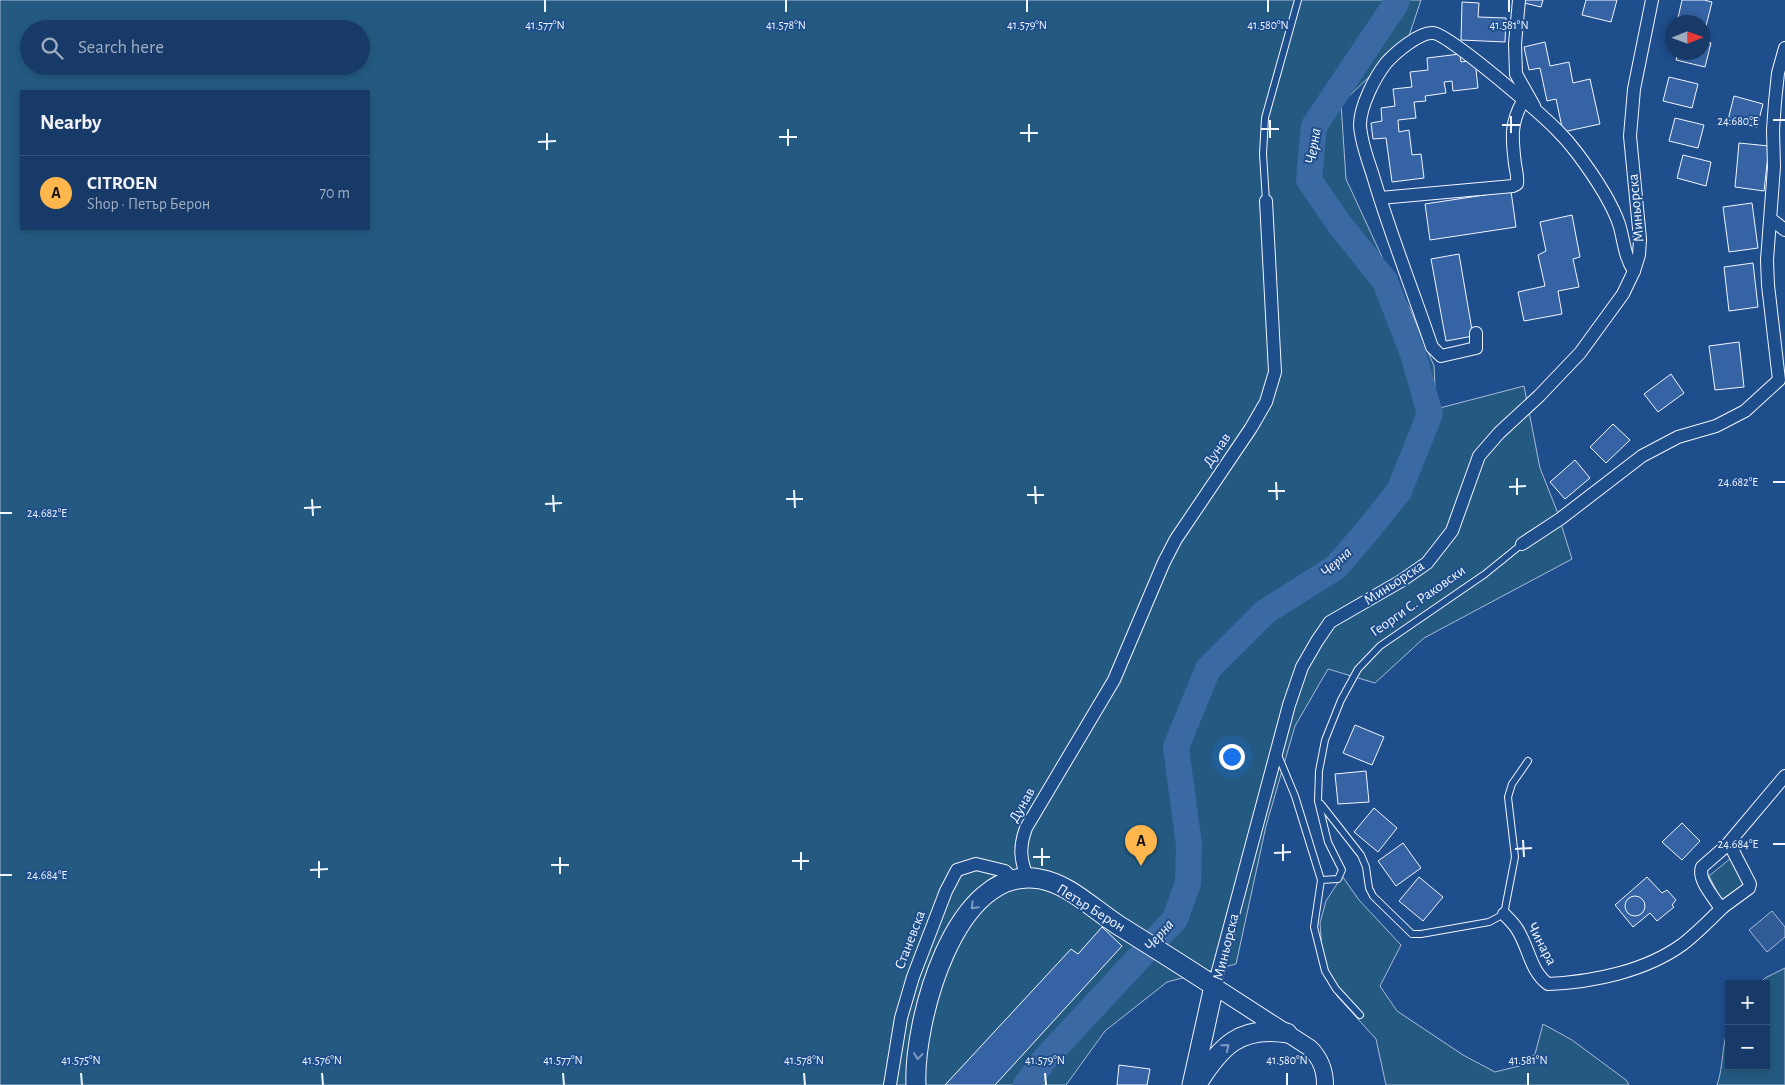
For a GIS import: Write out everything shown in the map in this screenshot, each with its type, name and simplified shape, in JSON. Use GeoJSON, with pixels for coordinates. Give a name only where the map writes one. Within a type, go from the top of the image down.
{"type":"FeatureCollection","features":[{"type":"Feature","properties":{"kind":"main road","name":"Петър Берон"},"geometry":{"type":"LineString","coordinates":[[1021,879],[1039,879],[1063,887],[1214,986]]}},
{"type":"Feature","properties":{"kind":"main road"},"geometry":{"type":"LineString","coordinates":[[916,1085],[924,1018],[946,948],[968,911],[984,896],[999,886],[1021,879]]}},
{"type":"Feature","properties":{"kind":"main road"},"geometry":{"type":"LineString","coordinates":[[1194,1085],[1214,986]]}},
{"type":"Feature","properties":{"kind":"main road"},"geometry":{"type":"LineString","coordinates":[[1194,1085],[1218,1054],[1244,1035],[1263,1030],[1286,1033]]}},
{"type":"Feature","properties":{"kind":"street"},"geometry":{"type":"LineString","coordinates":[[1519,0],[1515,44],[1516,74],[1539,115]]}},
{"type":"Feature","properties":{"kind":"street","name":"Миньорска"},"geometry":{"type":"LineString","coordinates":[[1325,1085],[1324,1068],[1317,1055],[1302,1042],[1214,986],[1289,705],[1302,667],[1330,622],[1427,564],[1452,531],[1479,456],[1499,433],[1539,396],[1580,353],[1623,294],[1639,255],[1640,239],[1630,136],[1634,89],[1652,0]]}},
{"type":"Feature","properties":{"kind":"street"},"geometry":{"type":"LineString","coordinates":[[1476,333],[1476,348],[1441,356],[1432,347],[1380,198],[1366,154],[1360,124],[1363,105],[1379,72],[1401,49],[1428,33],[1437,33],[1472,58],[1558,131],[1577,154],[1610,203],[1619,224],[1626,257],[1634,271]]}},
{"type":"Feature","properties":{"kind":"street"},"geometry":{"type":"LineString","coordinates":[[1785,48],[1778,73],[1775,102],[1772,220],[1785,230]]}},
{"type":"Feature","properties":{"kind":"street"},"geometry":{"type":"LineString","coordinates":[[1380,198],[1513,186],[1517,184],[1512,127],[1516,113],[1523,101]]}},
{"type":"Feature","properties":{"kind":"street","name":"Дунав"},"geometry":{"type":"LineString","coordinates":[[1021,879],[1022,840],[1026,828],[1114,680],[1164,562],[1176,539],[1251,428],[1266,402],[1275,372],[1266,201]]}},
{"type":"Feature","properties":{"kind":"street","name":"Георги С. Раковски"},"geometry":{"type":"LineString","coordinates":[[1522,544],[1560,519],[1642,456],[1678,437],[1716,426],[1745,412],[1779,380],[1768,285],[1767,260],[1772,220]]}},
{"type":"Feature","properties":{"kind":"street"},"geometry":{"type":"LineString","coordinates":[[1726,846],[1731,847],[1750,884],[1749,888],[1723,907],[1719,906],[1702,878],[1700,872],[1702,867],[1726,846],[1785,776]]}},
{"type":"Feature","properties":{"kind":"street","name":"Станевска"},"geometry":{"type":"LineString","coordinates":[[890,1085],[901,1018],[913,976],[946,890],[957,870],[976,864],[1005,870],[1021,879]]}},
{"type":"Feature","properties":{"kind":"street","name":"Чинара"},"geometry":{"type":"LineString","coordinates":[[1504,914],[1518,930],[1534,968],[1543,981],[1548,984],[1613,975],[1644,966],[1682,944],[1723,907]]}},
{"type":"Feature","properties":{"kind":"lane","name":"Дунав"},"geometry":{"type":"LineString","coordinates":[[1266,201],[1265,118],[1298,0]]}},
{"type":"Feature","properties":{"kind":"lane","name":"Георги С. Раковски"},"geometry":{"type":"LineString","coordinates":[[1321,880],[1338,879],[1342,870],[1328,842],[1318,801],[1319,771],[1325,740],[1342,700],[1358,670],[1380,646],[1485,574],[1522,544]]}},
{"type":"Feature","properties":{"kind":"lane"},"geometry":{"type":"LineString","coordinates":[[1277,751],[1295,796],[1321,880],[1314,927],[1318,947],[1326,971],[1336,989],[1360,1015]]}},
{"type":"Feature","properties":{"kind":"lane"},"geometry":{"type":"LineString","coordinates":[[1318,801],[1361,855],[1366,867],[1369,888],[1373,896],[1412,934],[1489,922],[1504,914],[1515,857],[1508,797],[1512,784],[1528,761]]}},
{"type":"Feature","properties":{"kind":"shaded area"},"geometry":{"type":"Polygon","coordinates":[[[0,0],[1421,0],[1408,39],[1341,104],[1346,179],[1383,259],[1410,309],[1434,366],[1436,409],[1524,386],[1540,468],[1557,511],[1572,559],[1424,638],[1375,683],[1328,669],[1295,726],[1266,826],[1236,964],[1167,982],[1105,1031],[1066,1085],[0,1085],[0,0]]]}},
{"type":"Feature","properties":{"kind":"shaded area"},"geometry":{"type":"Polygon","coordinates":[[[1731,858],[1745,887],[1723,903],[1709,876],[1731,858]]]}},
{"type":"Feature","properties":{"kind":"shaded area"},"geometry":{"type":"Polygon","coordinates":[[[1342,876],[1359,900],[1401,945],[1380,986],[1397,1011],[1463,1055],[1495,1072],[1523,1065],[1535,1054],[1543,1024],[1572,1040],[1626,1080],[1629,1085],[1386,1085],[1376,1039],[1337,996],[1322,952],[1320,923],[1326,901],[1342,876]]]}},
{"type":"Feature","properties":{"kind":"shaded area"},"geometry":{"type":"Polygon","coordinates":[[[1772,911],[1785,927],[1785,937],[1767,952],[1749,930],[1772,911]]]}},
{"type":"Feature","properties":{"kind":"shaded area"},"geometry":{"type":"Polygon","coordinates":[[[1785,968],[1785,1085],[1717,1085],[1725,1041],[1725,1070],[1770,1070],[1770,980],[1763,980],[1785,968]]]}},
{"type":"Feature","properties":{"kind":"building"},"geometry":{"type":"Polygon","coordinates":[[[1525,0],[1543,0],[1541,7],[1524,3],[1525,0]]]}},
{"type":"Feature","properties":{"kind":"building"},"geometry":{"type":"Polygon","coordinates":[[[1586,0],[1617,0],[1611,22],[1582,15],[1586,0]]]}},
{"type":"Feature","properties":{"kind":"building"},"geometry":{"type":"Polygon","coordinates":[[[1682,0],[1712,2],[1709,15],[1679,15],[1682,0]]]}},
{"type":"Feature","properties":{"kind":"building"},"geometry":{"type":"Polygon","coordinates":[[[1462,2],[1479,3],[1478,17],[1506,18],[1505,42],[1461,40],[1462,2]]]}},
{"type":"Feature","properties":{"kind":"building"},"geometry":{"type":"Polygon","coordinates":[[[1545,42],[1550,66],[1569,62],[1573,83],[1590,79],[1600,124],[1563,132],[1556,99],[1547,101],[1540,68],[1529,70],[1524,47],[1545,42]]]}},
{"type":"Feature","properties":{"kind":"building"},"geometry":{"type":"Polygon","coordinates":[[[1460,54],[1461,62],[1475,60],[1478,88],[1453,91],[1452,81],[1444,82],[1446,93],[1425,96],[1426,101],[1414,102],[1416,118],[1398,120],[1399,132],[1409,130],[1412,155],[1421,154],[1424,178],[1392,182],[1386,138],[1373,139],[1371,123],[1382,121],[1381,108],[1395,106],[1393,89],[1412,87],[1410,72],[1428,70],[1427,58],[1460,54]]]}},
{"type":"Feature","properties":{"kind":"building"},"geometry":{"type":"Polygon","coordinates":[[[1676,60],[1707,60],[1705,67],[1676,60]]]}},
{"type":"Feature","properties":{"kind":"building"},"geometry":{"type":"Polygon","coordinates":[[[1669,77],[1698,84],[1692,108],[1663,101],[1669,77]]]}},
{"type":"Feature","properties":{"kind":"building"},"geometry":{"type":"Polygon","coordinates":[[[1734,96],[1763,104],[1757,127],[1728,120],[1734,96]]]}},
{"type":"Feature","properties":{"kind":"building"},"geometry":{"type":"Polygon","coordinates":[[[1675,118],[1704,125],[1698,148],[1669,141],[1675,118]]]}},
{"type":"Feature","properties":{"kind":"building"},"geometry":{"type":"Polygon","coordinates":[[[1739,143],[1769,146],[1764,191],[1735,187],[1739,143]]]}},
{"type":"Feature","properties":{"kind":"building"},"geometry":{"type":"Polygon","coordinates":[[[1683,155],[1711,162],[1706,186],[1677,178],[1683,155]]]}},
{"type":"Feature","properties":{"kind":"building"},"geometry":{"type":"Polygon","coordinates":[[[1511,191],[1516,227],[1430,240],[1425,204],[1511,191]]]}},
{"type":"Feature","properties":{"kind":"building"},"geometry":{"type":"Polygon","coordinates":[[[1752,203],[1758,248],[1729,252],[1723,207],[1752,203]]]}},
{"type":"Feature","properties":{"kind":"building"},"geometry":{"type":"Polygon","coordinates":[[[1572,215],[1580,257],[1573,259],[1579,287],[1558,291],[1562,314],[1524,321],[1518,292],[1545,286],[1538,255],[1546,251],[1540,222],[1572,215]]]}},
{"type":"Feature","properties":{"kind":"building"},"geometry":{"type":"Polygon","coordinates":[[[1459,254],[1473,336],[1446,341],[1431,259],[1459,254]]]}},
{"type":"Feature","properties":{"kind":"building"},"geometry":{"type":"Polygon","coordinates":[[[1753,263],[1758,307],[1729,311],[1724,267],[1753,263]]]}},
{"type":"Feature","properties":{"kind":"building"},"geometry":{"type":"Polygon","coordinates":[[[1739,342],[1744,387],[1715,390],[1709,346],[1739,342]]]}},
{"type":"Feature","properties":{"kind":"building"},"geometry":{"type":"Polygon","coordinates":[[[1671,374],[1684,393],[1658,412],[1644,394],[1671,374]]]}},
{"type":"Feature","properties":{"kind":"building"},"geometry":{"type":"Polygon","coordinates":[[[1613,424],[1630,440],[1606,463],[1590,447],[1613,424]]]}},
{"type":"Feature","properties":{"kind":"building"},"geometry":{"type":"Polygon","coordinates":[[[1575,460],[1590,478],[1565,499],[1550,482],[1575,460]]]}},
{"type":"Feature","properties":{"kind":"building"},"geometry":{"type":"Polygon","coordinates":[[[1355,725],[1384,737],[1372,765],[1343,753],[1355,725]]]}},
{"type":"Feature","properties":{"kind":"building"},"geometry":{"type":"Polygon","coordinates":[[[1366,771],[1369,802],[1338,804],[1335,774],[1366,771]]]}},
{"type":"Feature","properties":{"kind":"building"},"geometry":{"type":"Polygon","coordinates":[[[1374,808],[1397,828],[1378,852],[1354,832],[1374,808]]]}},
{"type":"Feature","properties":{"kind":"building"},"geometry":{"type":"Polygon","coordinates":[[[1682,823],[1700,841],[1682,860],[1662,842],[1682,823]]]}},
{"type":"Feature","properties":{"kind":"building"},"geometry":{"type":"Polygon","coordinates":[[[1403,843],[1421,868],[1396,886],[1378,861],[1403,843]]]}},
{"type":"Feature","properties":{"kind":"building"},"geometry":{"type":"Polygon","coordinates":[[[1419,877],[1443,897],[1423,921],[1399,901],[1419,877]]]}},
{"type":"Feature","properties":{"kind":"building"},"geometry":{"type":"Polygon","coordinates":[[[1647,877],[1662,893],[1667,890],[1676,900],[1672,905],[1674,907],[1657,921],[1650,913],[1633,927],[1615,905],[1647,877]]]}},
{"type":"Feature","properties":{"kind":"building"},"geometry":{"type":"Polygon","coordinates":[[[1631,896],[1639,896],[1645,902],[1645,910],[1639,916],[1631,916],[1625,910],[1625,902],[1631,896]]]}},
{"type":"Feature","properties":{"kind":"building"},"geometry":{"type":"Polygon","coordinates":[[[1102,927],[1122,946],[995,1085],[945,1085],[1071,949],[1078,954],[1102,927]]]}},
{"type":"Feature","properties":{"kind":"building"},"geometry":{"type":"Polygon","coordinates":[[[1119,1065],[1150,1069],[1147,1085],[1117,1085],[1119,1065]]]}},
{"type":"Feature","properties":{"kind":"waterway","name":"Черна"},"geometry":{"type":"LineString","coordinates":[[1026,1085],[1044,1060],[1175,919],[1188,883],[1189,845],[1176,747],[1208,669],[1265,612],[1336,567],[1399,491],[1430,414],[1413,354],[1385,281],[1340,225],[1309,180],[1314,126],[1397,0]]}},
{"type":"Feature","properties":{"kind":"place","name":"CITROEN"},"geometry":{"type":"Point","coordinates":[1141,866]}}]}
